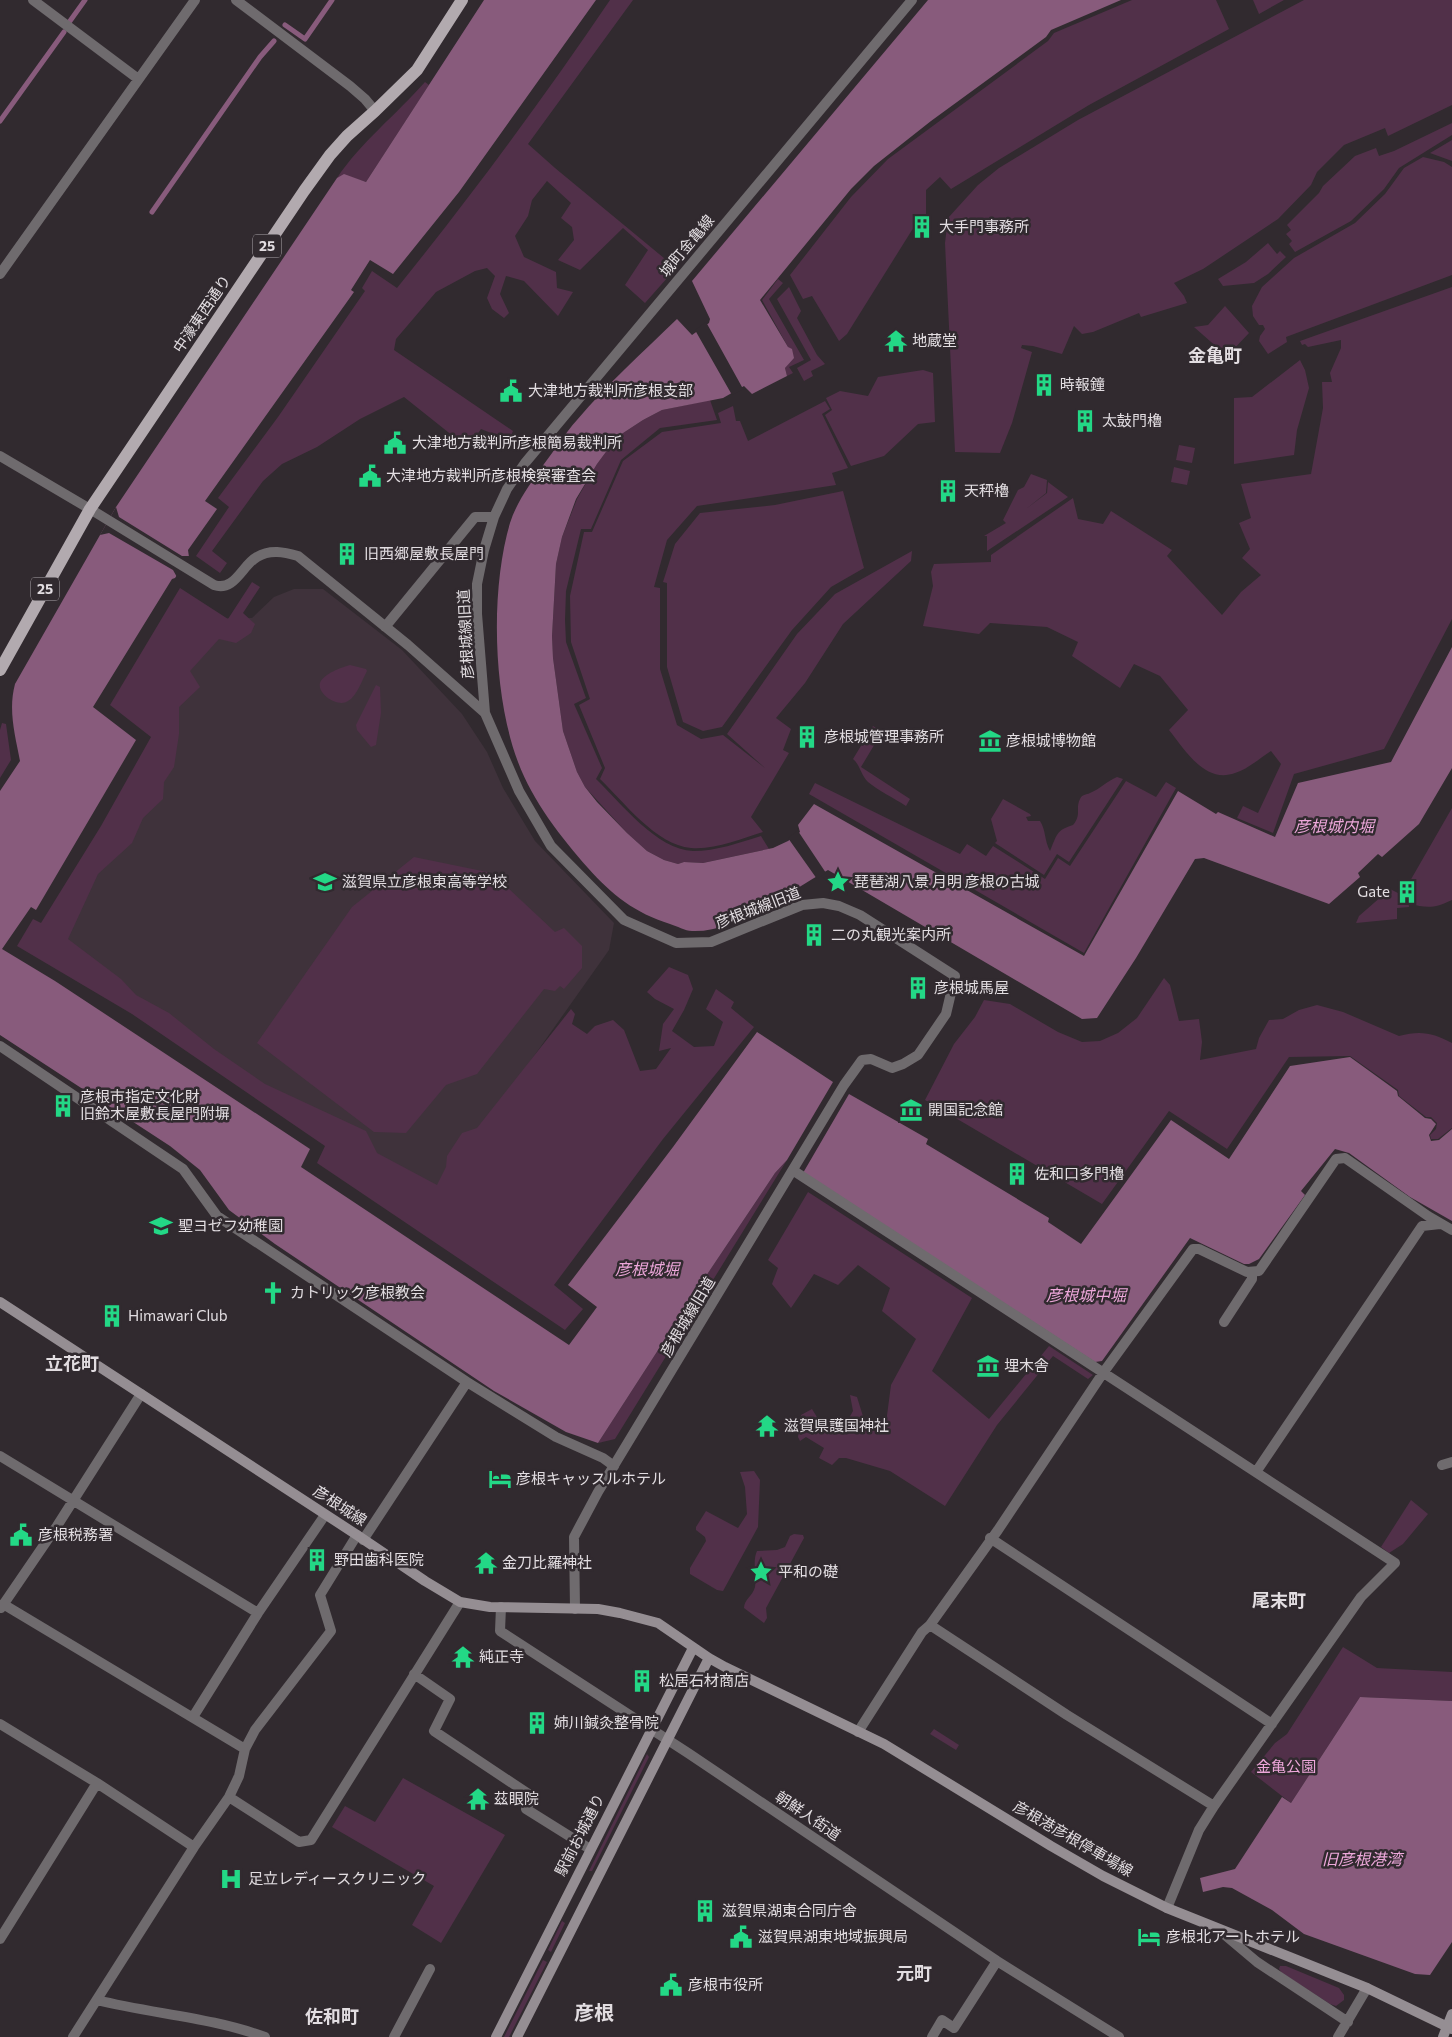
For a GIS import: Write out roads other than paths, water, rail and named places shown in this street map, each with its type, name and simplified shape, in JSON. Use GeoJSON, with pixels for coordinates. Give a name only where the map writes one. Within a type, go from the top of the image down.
{"type":"FeatureCollection","features":[{"type":"Feature","properties":{"kind":"main road","name":"中濠東西通り"},"geometry":{"type":"LineString","coordinates":[[0,670],[90,509],[316,174],[347,136],[416,70],[462,0]]}},
{"type":"Feature","properties":{"kind":"main road","name":"彦根城線"},"geometry":{"type":"LineString","coordinates":[[0,1302],[432,1586],[460,1602],[501,1608],[574,1609],[620,1613],[658,1623],[693,1648]]}},
{"type":"Feature","properties":{"kind":"main road","name":"駅前お城通り"},"geometry":{"type":"LineString","coordinates":[[496,2037],[693,1648]]}},
{"type":"Feature","properties":{"kind":"main road","name":"彦根港彦根停車場線"},"geometry":{"type":"LineString","coordinates":[[693,1648],[709,1658],[884,1744],[1095,1871],[1167,1908],[1367,1988],[1449,2028]]}},
{"type":"Feature","properties":{"kind":"main road"},"geometry":{"type":"LineString","coordinates":[[517,2037],[709,1658]]}},
{"type":"Feature","properties":{"kind":"main road"},"geometry":{"type":"LineString","coordinates":[[1443,2037],[1449,2028],[1452,2014]]}},
{"type":"Feature","properties":{"kind":"street"},"geometry":{"type":"LineString","coordinates":[[33,0],[138,78]]}},
{"type":"Feature","properties":{"kind":"street"},"geometry":{"type":"LineString","coordinates":[[0,274],[195,0]]}},
{"type":"Feature","properties":{"kind":"street"},"geometry":{"type":"LineString","coordinates":[[236,0],[350,86],[375,111]]}},
{"type":"Feature","properties":{"kind":"street","name":"城町金亀線"},"geometry":{"type":"LineString","coordinates":[[494,517],[507,489],[524,463],[912,0]]}},
{"type":"Feature","properties":{"kind":"street"},"geometry":{"type":"LineString","coordinates":[[0,456],[114,523],[214,586],[223,587],[235,580],[246,565],[265,553],[286,552],[298,556],[311,564],[485,713]]}},
{"type":"Feature","properties":{"kind":"street"},"geometry":{"type":"LineString","coordinates":[[384,627],[475,517],[494,517]]}},
{"type":"Feature","properties":{"kind":"street","name":"彦根城線旧道"},"geometry":{"type":"LineString","coordinates":[[494,517],[484,550],[477,584],[477,614],[485,713],[519,790],[551,846],[624,920],[676,943],[711,942],[802,905],[823,903],[839,906],[860,915],[955,976],[946,1014],[918,1055],[892,1068],[872,1059],[862,1060],[844,1085],[614,1466],[574,1537],[574,1609]]}},
{"type":"Feature","properties":{"kind":"street"},"geometry":{"type":"LineString","coordinates":[[0,1046],[183,1169],[217,1216],[466,1382],[556,1437],[603,1458],[614,1466]]}},
{"type":"Feature","properties":{"kind":"street"},"geometry":{"type":"LineString","coordinates":[[858,1732],[922,1632],[930,1626],[990,1538],[998,1530],[1103,1372],[1193,1249],[1199,1249],[1247,1272],[1259,1271],[1336,1158],[1345,1158],[1440,1224],[1452,1230]]}},
{"type":"Feature","properties":{"kind":"street"},"geometry":{"type":"LineString","coordinates":[[794,1170],[1395,1563],[1361,1596],[1214,1806],[1199,1830],[1167,1908]]}},
{"type":"Feature","properties":{"kind":"street"},"geometry":{"type":"LineString","coordinates":[[1256,1472],[1422,1226],[1440,1224]]}},
{"type":"Feature","properties":{"kind":"street"},"geometry":{"type":"LineString","coordinates":[[1224,1322],[1252,1280],[1252,1272]]}},
{"type":"Feature","properties":{"kind":"street"},"geometry":{"type":"LineString","coordinates":[[73,2037],[194,1847],[229,1797],[238,1776],[245,1749],[255,1730],[331,1631],[320,1595],[466,1382]]}},
{"type":"Feature","properties":{"kind":"street"},"geometry":{"type":"LineString","coordinates":[[141,1394],[54,1532],[2,1606],[193,1716],[245,1749]]}},
{"type":"Feature","properties":{"kind":"street"},"geometry":{"type":"LineString","coordinates":[[0,1456],[258,1613]]}},
{"type":"Feature","properties":{"kind":"street"},"geometry":{"type":"LineString","coordinates":[[193,1716],[258,1613],[325,1515]]}},
{"type":"Feature","properties":{"kind":"street"},"geometry":{"type":"LineString","coordinates":[[990,1538],[1272,1724]]}},
{"type":"Feature","properties":{"kind":"street"},"geometry":{"type":"LineString","coordinates":[[229,1797],[299,1842],[310,1840],[460,1602]]}},
{"type":"Feature","properties":{"kind":"street","name":"朝鮮人街道"},"geometry":{"type":"LineString","coordinates":[[501,1608],[500,1631],[667,1739],[997,1960],[1119,2037]]}},
{"type":"Feature","properties":{"kind":"street"},"geometry":{"type":"LineString","coordinates":[[930,1626],[1214,1806]]}},
{"type":"Feature","properties":{"kind":"street"},"geometry":{"type":"LineString","coordinates":[[414,1674],[450,1700],[434,1730],[533,1797],[526,1809],[590,1849]]}},
{"type":"Feature","properties":{"kind":"street"},"geometry":{"type":"LineString","coordinates":[[0,1724],[97,1783],[194,1847]]}},
{"type":"Feature","properties":{"kind":"street"},"geometry":{"type":"LineString","coordinates":[[0,1939],[97,1783]]}},
{"type":"Feature","properties":{"kind":"street"},"geometry":{"type":"LineString","coordinates":[[1217,1928],[1257,1962],[1348,2022]]}},
{"type":"Feature","properties":{"kind":"street"},"geometry":{"type":"LineString","coordinates":[[932,2037],[942,2020],[954,2028],[997,1960]]}},
{"type":"Feature","properties":{"kind":"street"},"geometry":{"type":"LineString","coordinates":[[394,2037],[430,1969]]}},
{"type":"Feature","properties":{"kind":"street"},"geometry":{"type":"LineString","coordinates":[[1338,2037],[1367,1988]]}},
{"type":"Feature","properties":{"kind":"street"},"geometry":{"type":"LineString","coordinates":[[97,2000],[127,2008],[218,2022],[265,2037]]}},
{"type":"Feature","properties":{"kind":"water","name":"彦根城堀"},"geometry":{"type":"Polygon","coordinates":[[[484,0],[596,0],[459,192],[393,274],[370,260],[351,290],[354,292],[205,501],[217,509],[188,550],[189,557],[175,578],[172,579],[93,707],[136,740],[36,910],[31,907],[2,949],[55,981],[310,1149],[301,1167],[569,1345],[597,1307],[568,1285],[673,1147],[757,1032],[833,1082],[787,1160],[775,1173],[704,1279],[598,1443],[566,1432],[494,1391],[275,1244],[229,1210],[200,1170],[170,1146],[0,1035],[0,791],[20,761],[12,713],[15,684],[116,507],[337,178],[344,174],[366,182],[484,0]]]}},
{"type":"Feature","properties":{"kind":"water","name":"彦根城内堀"},"geometry":{"type":"Polygon","coordinates":[[[928,0],[1121,0],[1051,30],[1046,37],[931,121],[874,166],[851,189],[760,300],[788,347],[792,349],[794,358],[785,368],[787,376],[752,394],[744,386],[723,398],[662,410],[617,437],[597,464],[576,499],[562,537],[556,564],[552,636],[553,658],[563,731],[577,772],[585,787],[627,833],[647,851],[664,860],[678,864],[684,862],[703,863],[773,848],[788,841],[800,832],[798,825],[814,804],[1084,956],[1178,791],[1216,814],[1218,812],[1275,837],[1298,783],[1391,762],[1452,647],[1452,768],[1419,824],[1382,857],[1378,854],[1358,873],[1360,877],[1329,904],[1204,858],[1195,859],[1136,958],[1097,1018],[1082,1019],[828,870],[745,918],[709,930],[687,930],[657,920],[635,909],[615,895],[597,878],[548,818],[524,777],[510,736],[503,706],[497,643],[499,580],[510,523],[516,507],[525,492],[564,436],[600,394],[677,319],[692,335],[709,323],[710,319],[692,281],[928,0]]]}},
{"type":"Feature","properties":{"kind":"water","name":"彦根城中堀"},"geometry":{"type":"Polygon","coordinates":[[[1350,1057],[1397,1091],[1398,1096],[1425,1118],[1431,1119],[1436,1124],[1429,1135],[1431,1141],[1439,1140],[1452,1129],[1452,1221],[1410,1197],[1349,1153],[1335,1149],[1301,1191],[1305,1195],[1259,1259],[1249,1264],[1244,1264],[1190,1238],[1102,1361],[1095,1362],[803,1173],[849,1094],[928,1139],[926,1144],[1049,1218],[1048,1222],[1081,1244],[1171,1120],[1229,1159],[1290,1066],[1350,1057]]]}},
{"type":"Feature","properties":{"kind":"water","name":"旧彦根港湾"},"geometry":{"type":"Polygon","coordinates":[[[1360,1697],[1452,1701],[1452,1942],[1430,1975],[1415,1974],[1304,1934],[1272,1910],[1232,1888],[1223,1887],[1203,1892],[1200,1878],[1235,1869],[1282,1797],[1291,1803],[1360,1697]]]}},
{"type":"Feature","properties":{"kind":"waterway"},"geometry":{"type":"LineString","coordinates":[[70,21],[85,0]]}},
{"type":"Feature","properties":{"kind":"waterway"},"geometry":{"type":"LineString","coordinates":[[285,25],[305,39],[332,0]]}},
{"type":"Feature","properties":{"kind":"waterway"},"geometry":{"type":"LineString","coordinates":[[0,121],[64,32]]}},
{"type":"Feature","properties":{"kind":"waterway"},"geometry":{"type":"LineString","coordinates":[[152,212],[260,57],[274,41]]}},
{"type":"Feature","properties":{"kind":"place","name":"大手門事務所"},"geometry":{"type":"Point","coordinates":[922,227]}},
{"type":"Feature","properties":{"kind":"place","name":"地蔵堂"},"geometry":{"type":"Point","coordinates":[896,341]}},
{"type":"Feature","properties":{"kind":"place","name":"時報鐘"},"geometry":{"type":"Point","coordinates":[1044,385]}},
{"type":"Feature","properties":{"kind":"place","name":"大津地方裁判所彦根支部"},"geometry":{"type":"Point","coordinates":[511,391]}},
{"type":"Feature","properties":{"kind":"place","name":"太鼓門櫓"},"geometry":{"type":"Point","coordinates":[1085,421]}},
{"type":"Feature","properties":{"kind":"place","name":"大津地方裁判所彦根簡易裁判所"},"geometry":{"type":"Point","coordinates":[395,443]}},
{"type":"Feature","properties":{"kind":"place","name":"大津地方裁判所彦根検察審査会"},"geometry":{"type":"Point","coordinates":[370,476]}},
{"type":"Feature","properties":{"kind":"place","name":"天秤櫓"},"geometry":{"type":"Point","coordinates":[948,491]}},
{"type":"Feature","properties":{"kind":"place","name":"旧西郷屋敷長屋門"},"geometry":{"type":"Point","coordinates":[347,554]}},
{"type":"Feature","properties":{"kind":"place","name":"彦根城管理事務所"},"geometry":{"type":"Point","coordinates":[807,737]}},
{"type":"Feature","properties":{"kind":"place","name":"彦根城博物館"},"geometry":{"type":"Point","coordinates":[990,741]}},
{"type":"Feature","properties":{"kind":"place","name":"滋賀県立彦根東高等学校"},"geometry":{"type":"Point","coordinates":[325,882]}},
{"type":"Feature","properties":{"kind":"place","name":"琵琶湖八景 月明 彦根の古城"},"geometry":{"type":"Point","coordinates":[838,882]}},
{"type":"Feature","properties":{"kind":"place","name":"Gate"},"geometry":{"type":"Point","coordinates":[1407,892]}},
{"type":"Feature","properties":{"kind":"place","name":"二の丸観光案内所"},"geometry":{"type":"Point","coordinates":[814,935]}},
{"type":"Feature","properties":{"kind":"place","name":"彦根城馬屋"},"geometry":{"type":"Point","coordinates":[918,988]}},
{"type":"Feature","properties":{"kind":"place","name":"彦根市指定文化財 旧鈴木屋敷長屋門附塀"},"geometry":{"type":"Point","coordinates":[63,1106]}},
{"type":"Feature","properties":{"kind":"place","name":"開国記念館"},"geometry":{"type":"Point","coordinates":[911,1110]}},
{"type":"Feature","properties":{"kind":"place","name":"佐和口多門櫓"},"geometry":{"type":"Point","coordinates":[1017,1174]}},
{"type":"Feature","properties":{"kind":"place","name":"聖ヨゼフ幼稚園"},"geometry":{"type":"Point","coordinates":[161,1226]}},
{"type":"Feature","properties":{"kind":"place","name":"カトリック彦根教会"},"geometry":{"type":"Point","coordinates":[273,1293]}},
{"type":"Feature","properties":{"kind":"place","name":"Himawari Club"},"geometry":{"type":"Point","coordinates":[112,1316]}},
{"type":"Feature","properties":{"kind":"place","name":"埋木舎"},"geometry":{"type":"Point","coordinates":[988,1366]}},
{"type":"Feature","properties":{"kind":"place","name":"滋賀県護国神社"},"geometry":{"type":"Point","coordinates":[767,1426]}},
{"type":"Feature","properties":{"kind":"place","name":"彦根キャッスルホテル"},"geometry":{"type":"Point","coordinates":[500,1479]}},
{"type":"Feature","properties":{"kind":"place","name":"彦根税務署"},"geometry":{"type":"Point","coordinates":[21,1535]}},
{"type":"Feature","properties":{"kind":"place","name":"野田歯科医院"},"geometry":{"type":"Point","coordinates":[317,1560]}},
{"type":"Feature","properties":{"kind":"place","name":"金刀比羅神社"},"geometry":{"type":"Point","coordinates":[486,1563]}},
{"type":"Feature","properties":{"kind":"place","name":"平和の礎"},"geometry":{"type":"Point","coordinates":[761,1572]}},
{"type":"Feature","properties":{"kind":"place","name":"純正寺"},"geometry":{"type":"Point","coordinates":[463,1657]}},
{"type":"Feature","properties":{"kind":"place","name":"松居石材商店"},"geometry":{"type":"Point","coordinates":[642,1681]}},
{"type":"Feature","properties":{"kind":"place","name":"姉川鍼灸整骨院"},"geometry":{"type":"Point","coordinates":[537,1723]}},
{"type":"Feature","properties":{"kind":"place","name":"茲眼院"},"geometry":{"type":"Point","coordinates":[478,1799]}},
{"type":"Feature","properties":{"kind":"place","name":"足立レディースクリニック"},"geometry":{"type":"Point","coordinates":[231,1879]}},
{"type":"Feature","properties":{"kind":"place","name":"滋賀県湖東合同庁舎"},"geometry":{"type":"Point","coordinates":[705,1911]}},
{"type":"Feature","properties":{"kind":"place","name":"滋賀県湖東地域振興局"},"geometry":{"type":"Point","coordinates":[741,1937]}},
{"type":"Feature","properties":{"kind":"place","name":"彦根北アートホテル"},"geometry":{"type":"Point","coordinates":[1149,1937]}},
{"type":"Feature","properties":{"kind":"place","name":"彦根市役所"},"geometry":{"type":"Point","coordinates":[671,1985]}},
{"type":"Feature","properties":{"kind":"district","name":"金亀町"},"geometry":{"type":"Point","coordinates":[1215,356]}},
{"type":"Feature","properties":{"kind":"district","name":"立花町"},"geometry":{"type":"Point","coordinates":[72,1364]}},
{"type":"Feature","properties":{"kind":"district","name":"尾末町"},"geometry":{"type":"Point","coordinates":[1279,1601]}},
{"type":"Feature","properties":{"kind":"district","name":"元町"},"geometry":{"type":"Point","coordinates":[914,1974]}},
{"type":"Feature","properties":{"kind":"district","name":"彦根"},"geometry":{"type":"Point","coordinates":[594,2013]}},
{"type":"Feature","properties":{"kind":"district","name":"佐和町"},"geometry":{"type":"Point","coordinates":[332,2017]}},
{"type":"Feature","properties":{"kind":"park label","name":"金亀公園"},"geometry":{"type":"Point","coordinates":[1286,1767]}}]}
